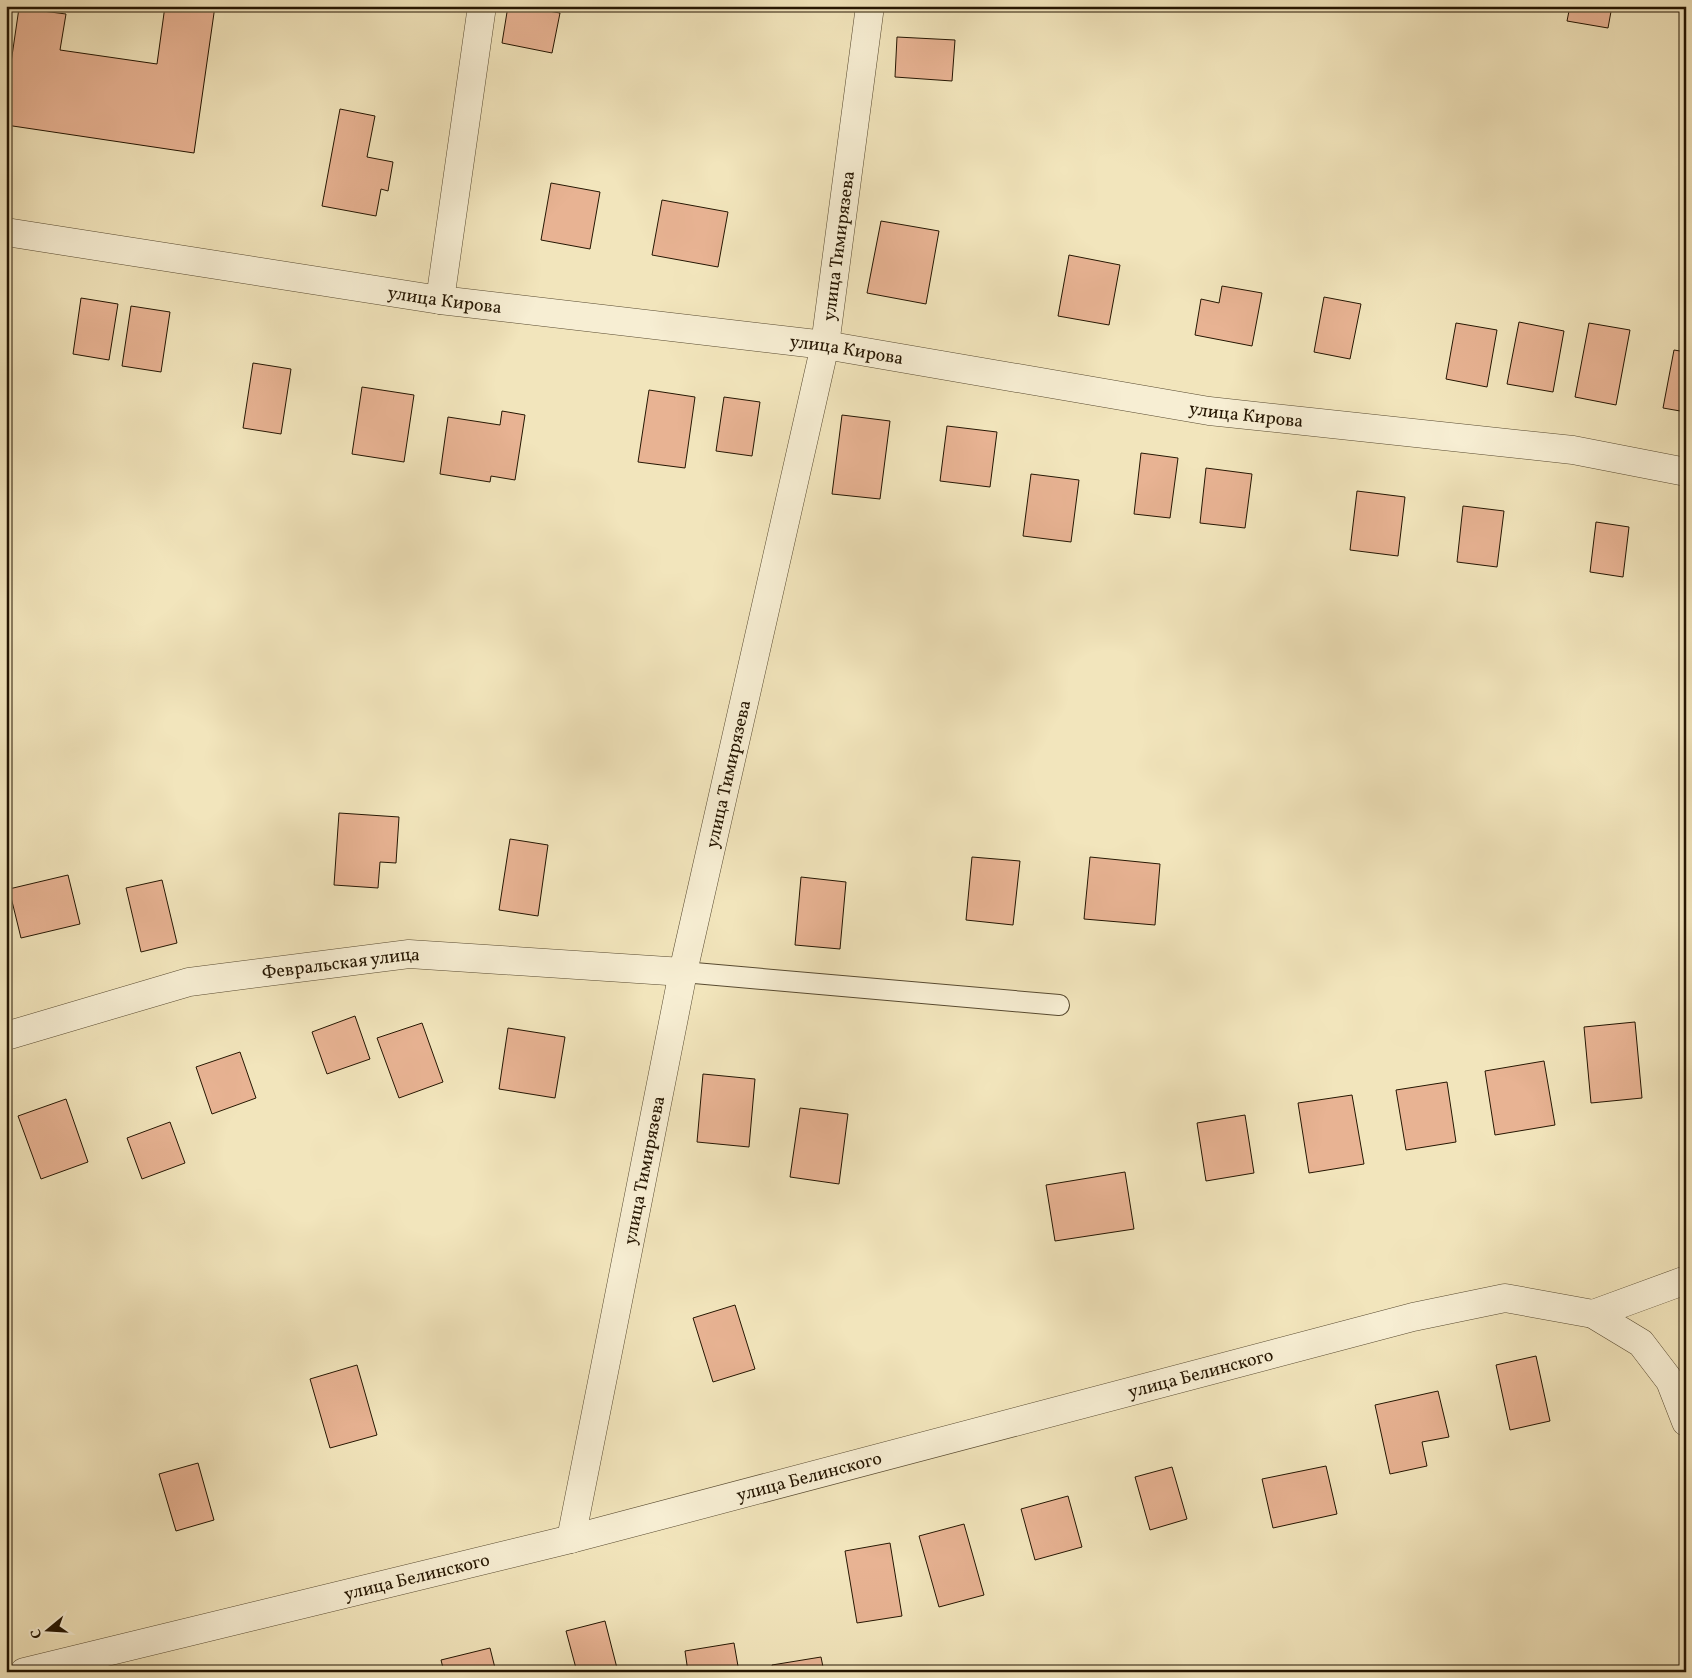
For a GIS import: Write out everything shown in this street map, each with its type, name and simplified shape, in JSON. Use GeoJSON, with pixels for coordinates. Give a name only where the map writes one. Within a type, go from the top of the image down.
{"type":"FeatureCollection","features":[{"type":"Feature","properties":{"kind":"street"},"geometry":{"type":"LineString","coordinates":[[440,300],[482,6]]}},
{"type":"Feature","properties":{"kind":"street","name":"улица Тимирязева"},"geometry":{"type":"LineString","coordinates":[[571,1539],[683,972],[825,345],[870,6]]}},
{"type":"Feature","properties":{"kind":"street","name":"улица Кирова"},"geometry":{"type":"LineString","coordinates":[[6,232],[440,300],[825,345],[1209,411],[1573,450],[1686,472]]}},
{"type":"Feature","properties":{"kind":"street","name":"Февральская улица"},"geometry":{"type":"LineString","coordinates":[[6,1036],[189,982],[409,954],[683,972]]}},
{"type":"Feature","properties":{"kind":"street"},"geometry":{"type":"LineString","coordinates":[[1593,1314],[1686,1280]]}},
{"type":"Feature","properties":{"kind":"street","name":"улица Белинского"},"geometry":{"type":"LineString","coordinates":[[24,1672],[571,1539],[1413,1317],[1505,1298],[1593,1314]]}},
{"type":"Feature","properties":{"kind":"street"},"geometry":{"type":"LineString","coordinates":[[1593,1314],[1641,1343],[1670,1381],[1686,1422]]}},
{"type":"Feature","properties":{"kind":"lane"},"geometry":{"type":"LineString","coordinates":[[683,972],[1059,1005]]}},
{"type":"Feature","properties":{"kind":"building"},"geometry":{"type":"Polygon","coordinates":[[[165,6],[215,6],[194,153],[6,125],[6,97],[19,8],[66,14],[60,50],[157,64],[165,6]]]}},
{"type":"Feature","properties":{"kind":"building"},"geometry":{"type":"Polygon","coordinates":[[[508,6],[520,6],[560,13],[552,53],[502,43],[508,6]]]}},
{"type":"Feature","properties":{"kind":"building"},"geometry":{"type":"Polygon","coordinates":[[[1570,6],[1612,6],[1608,28],[1567,21],[1570,6]]]}},
{"type":"Feature","properties":{"kind":"building"},"geometry":{"type":"Polygon","coordinates":[[[897,37],[955,40],[952,81],[895,77],[897,37]]]}},
{"type":"Feature","properties":{"kind":"building"},"geometry":{"type":"Polygon","coordinates":[[[340,109],[375,116],[367,157],[393,162],[388,191],[381,189],[376,216],[322,206],[340,109]]]}},
{"type":"Feature","properties":{"kind":"building"},"geometry":{"type":"Polygon","coordinates":[[[551,183],[600,192],[590,249],[541,240],[551,183]]]}},
{"type":"Feature","properties":{"kind":"building"},"geometry":{"type":"Polygon","coordinates":[[[662,200],[728,212],[718,267],[652,255],[662,200]]]}},
{"type":"Feature","properties":{"kind":"building"},"geometry":{"type":"Polygon","coordinates":[[[881,221],[939,231],[926,304],[867,293],[881,221]]]}},
{"type":"Feature","properties":{"kind":"building"},"geometry":{"type":"Polygon","coordinates":[[[1069,255],[1120,265],[1109,325],[1058,316],[1069,255]]]}},
{"type":"Feature","properties":{"kind":"building"},"geometry":{"type":"Polygon","coordinates":[[[1222,286],[1262,293],[1252,346],[1195,335],[1201,299],[1219,303],[1222,286]]]}},
{"type":"Feature","properties":{"kind":"building"},"geometry":{"type":"Polygon","coordinates":[[[1324,297],[1361,304],[1350,359],[1314,352],[1324,297]]]}},
{"type":"Feature","properties":{"kind":"building"},"geometry":{"type":"Polygon","coordinates":[[[81,298],[118,304],[109,360],[73,354],[81,298]]]}},
{"type":"Feature","properties":{"kind":"building"},"geometry":{"type":"Polygon","coordinates":[[[131,306],[170,312],[161,372],[122,366],[131,306]]]}},
{"type":"Feature","properties":{"kind":"building"},"geometry":{"type":"Polygon","coordinates":[[[1519,322],[1564,331],[1553,392],[1507,384],[1519,322]]]}},
{"type":"Feature","properties":{"kind":"building"},"geometry":{"type":"Polygon","coordinates":[[[1456,323],[1497,330],[1487,387],[1446,379],[1456,323]]]}},
{"type":"Feature","properties":{"kind":"building"},"geometry":{"type":"Polygon","coordinates":[[[1589,323],[1630,330],[1616,405],[1575,397],[1589,323]]]}},
{"type":"Feature","properties":{"kind":"building"},"geometry":{"type":"Polygon","coordinates":[[[1674,350],[1686,352],[1686,412],[1663,408],[1674,350]]]}},
{"type":"Feature","properties":{"kind":"building"},"geometry":{"type":"Polygon","coordinates":[[[253,363],[291,369],[281,434],[243,428],[253,363]]]}},
{"type":"Feature","properties":{"kind":"building"},"geometry":{"type":"Polygon","coordinates":[[[362,387],[414,395],[404,462],[352,454],[362,387]]]}},
{"type":"Feature","properties":{"kind":"building"},"geometry":{"type":"Polygon","coordinates":[[[649,390],[695,397],[685,468],[638,462],[649,390]]]}},
{"type":"Feature","properties":{"kind":"building"},"geometry":{"type":"Polygon","coordinates":[[[724,397],[760,402],[752,456],[716,451],[724,397]]]}},
{"type":"Feature","properties":{"kind":"building"},"geometry":{"type":"Polygon","coordinates":[[[502,411],[525,415],[515,480],[491,476],[490,482],[440,474],[448,417],[500,425],[502,411]]]}},
{"type":"Feature","properties":{"kind":"building"},"geometry":{"type":"Polygon","coordinates":[[[842,415],[890,421],[880,499],[832,494],[842,415]]]}},
{"type":"Feature","properties":{"kind":"building"},"geometry":{"type":"Polygon","coordinates":[[[947,426],[997,432],[990,487],[940,481],[947,426]]]}},
{"type":"Feature","properties":{"kind":"building"},"geometry":{"type":"Polygon","coordinates":[[[1141,453],[1178,458],[1170,518],[1134,514],[1141,453]]]}},
{"type":"Feature","properties":{"kind":"building"},"geometry":{"type":"Polygon","coordinates":[[[1206,468],[1252,474],[1245,528],[1200,523],[1206,468]]]}},
{"type":"Feature","properties":{"kind":"building"},"geometry":{"type":"Polygon","coordinates":[[[1031,474],[1079,480],[1071,542],[1023,536],[1031,474]]]}},
{"type":"Feature","properties":{"kind":"building"},"geometry":{"type":"Polygon","coordinates":[[[1357,491],[1405,497],[1398,556],[1350,550],[1357,491]]]}},
{"type":"Feature","properties":{"kind":"building"},"geometry":{"type":"Polygon","coordinates":[[[1463,506],[1504,511],[1497,567],[1457,562],[1463,506]]]}},
{"type":"Feature","properties":{"kind":"building"},"geometry":{"type":"Polygon","coordinates":[[[1596,522],[1629,527],[1623,577],[1590,572],[1596,522]]]}},
{"type":"Feature","properties":{"kind":"building"},"geometry":{"type":"Polygon","coordinates":[[[339,813],[399,817],[396,863],[380,862],[378,888],[334,885],[339,813]]]}},
{"type":"Feature","properties":{"kind":"building"},"geometry":{"type":"Polygon","coordinates":[[[510,839],[548,845],[538,916],[499,910],[510,839]]]}},
{"type":"Feature","properties":{"kind":"building"},"geometry":{"type":"Polygon","coordinates":[[[972,857],[1020,861],[1013,925],[966,920],[972,857]]]}},
{"type":"Feature","properties":{"kind":"building"},"geometry":{"type":"Polygon","coordinates":[[[1090,857],[1160,864],[1155,925],[1084,919],[1090,857]]]}},
{"type":"Feature","properties":{"kind":"building"},"geometry":{"type":"Polygon","coordinates":[[[68,875],[80,924],[21,938],[9,889],[68,875]]]}},
{"type":"Feature","properties":{"kind":"building"},"geometry":{"type":"Polygon","coordinates":[[[801,877],[846,882],[840,949],[795,945],[801,877]]]}},
{"type":"Feature","properties":{"kind":"building"},"geometry":{"type":"Polygon","coordinates":[[[162,880],[177,943],[141,952],[126,888],[162,880]]]}},
{"type":"Feature","properties":{"kind":"building"},"geometry":{"type":"Polygon","coordinates":[[[355,1016],[370,1059],[327,1074],[312,1032],[355,1016]]]}},
{"type":"Feature","properties":{"kind":"building"},"geometry":{"type":"Polygon","coordinates":[[[1635,1022],[1642,1098],[1591,1103],[1584,1027],[1635,1022]]]}},
{"type":"Feature","properties":{"kind":"building"},"geometry":{"type":"Polygon","coordinates":[[[422,1023],[443,1082],[399,1098],[377,1038],[422,1023]]]}},
{"type":"Feature","properties":{"kind":"building"},"geometry":{"type":"Polygon","coordinates":[[[508,1028],[565,1037],[555,1098],[499,1089],[508,1028]]]}},
{"type":"Feature","properties":{"kind":"building"},"geometry":{"type":"Polygon","coordinates":[[[240,1052],[256,1098],[212,1114],[196,1067],[240,1052]]]}},
{"type":"Feature","properties":{"kind":"building"},"geometry":{"type":"Polygon","coordinates":[[[1544,1061],[1555,1125],[1495,1135],[1485,1071],[1544,1061]]]}},
{"type":"Feature","properties":{"kind":"building"},"geometry":{"type":"Polygon","coordinates":[[[703,1074],[755,1079],[749,1147],[697,1142],[703,1074]]]}},
{"type":"Feature","properties":{"kind":"building"},"geometry":{"type":"Polygon","coordinates":[[[1447,1082],[1456,1142],[1406,1150],[1396,1090],[1447,1082]]]}},
{"type":"Feature","properties":{"kind":"building"},"geometry":{"type":"Polygon","coordinates":[[[1352,1095],[1364,1164],[1309,1173],[1298,1103],[1352,1095]]]}},
{"type":"Feature","properties":{"kind":"building"},"geometry":{"type":"Polygon","coordinates":[[[66,1099],[88,1162],[41,1179],[18,1116],[66,1099]]]}},
{"type":"Feature","properties":{"kind":"building"},"geometry":{"type":"Polygon","coordinates":[[[800,1108],[848,1114],[839,1184],[790,1177],[800,1108]]]}},
{"type":"Feature","properties":{"kind":"building"},"geometry":{"type":"Polygon","coordinates":[[[1245,1115],[1254,1173],[1206,1181],[1197,1123],[1245,1115]]]}},
{"type":"Feature","properties":{"kind":"building"},"geometry":{"type":"Polygon","coordinates":[[[170,1122],[185,1163],[142,1179],[127,1138],[170,1122]]]}},
{"type":"Feature","properties":{"kind":"building"},"geometry":{"type":"Polygon","coordinates":[[[1125,1172],[1134,1229],[1055,1241],[1046,1185],[1125,1172]]]}},
{"type":"Feature","properties":{"kind":"building"},"geometry":{"type":"Polygon","coordinates":[[[735,1305],[755,1369],[713,1382],[693,1318],[735,1305]]]}},
{"type":"Feature","properties":{"kind":"building"},"geometry":{"type":"Polygon","coordinates":[[[1536,1356],[1550,1421],[1510,1430],[1496,1365],[1536,1356]]]}},
{"type":"Feature","properties":{"kind":"building"},"geometry":{"type":"Polygon","coordinates":[[[357,1365],[377,1435],[330,1448],[310,1379],[357,1365]]]}},
{"type":"Feature","properties":{"kind":"building"},"geometry":{"type":"Polygon","coordinates":[[[1438,1391],[1449,1437],[1422,1442],[1427,1466],[1390,1474],[1375,1405],[1438,1391]]]}},
{"type":"Feature","properties":{"kind":"building"},"geometry":{"type":"Polygon","coordinates":[[[198,1463],[214,1520],[176,1531],[159,1474],[198,1463]]]}},
{"type":"Feature","properties":{"kind":"building"},"geometry":{"type":"Polygon","coordinates":[[[1326,1466],[1337,1514],[1273,1528],[1262,1479],[1326,1466]]]}},
{"type":"Feature","properties":{"kind":"building"},"geometry":{"type":"Polygon","coordinates":[[[1172,1467],[1187,1519],[1150,1530],[1135,1477],[1172,1467]]]}},
{"type":"Feature","properties":{"kind":"building"},"geometry":{"type":"Polygon","coordinates":[[[1068,1496],[1082,1547],[1035,1560],[1021,1509],[1068,1496]]]}},
{"type":"Feature","properties":{"kind":"building"},"geometry":{"type":"Polygon","coordinates":[[[964,1524],[984,1595],[939,1607],[919,1536],[964,1524]]]}},
{"type":"Feature","properties":{"kind":"building"},"geometry":{"type":"Polygon","coordinates":[[[890,1543],[902,1616],[857,1623],[845,1551],[890,1543]]]}},
{"type":"Feature","properties":{"kind":"building"},"geometry":{"type":"Polygon","coordinates":[[[605,1621],[618,1672],[577,1672],[566,1631],[605,1621]]]}},
{"type":"Feature","properties":{"kind":"building"},"geometry":{"type":"Polygon","coordinates":[[[734,1643],[739,1672],[688,1672],[685,1651],[734,1643]]]}},
{"type":"Feature","properties":{"kind":"building"},"geometry":{"type":"Polygon","coordinates":[[[490,1648],[496,1672],[444,1672],[441,1660],[490,1648]]]}},
{"type":"Feature","properties":{"kind":"building"},"geometry":{"type":"Polygon","coordinates":[[[821,1657],[824,1672],[773,1672],[772,1665],[821,1657]]]}},
{"type":"Feature","properties":{"kind":"building"},"geometry":{"type":"Polygon","coordinates":[[[1577,1667],[1578,1672],[1550,1672],[1577,1667]]]}}]}
